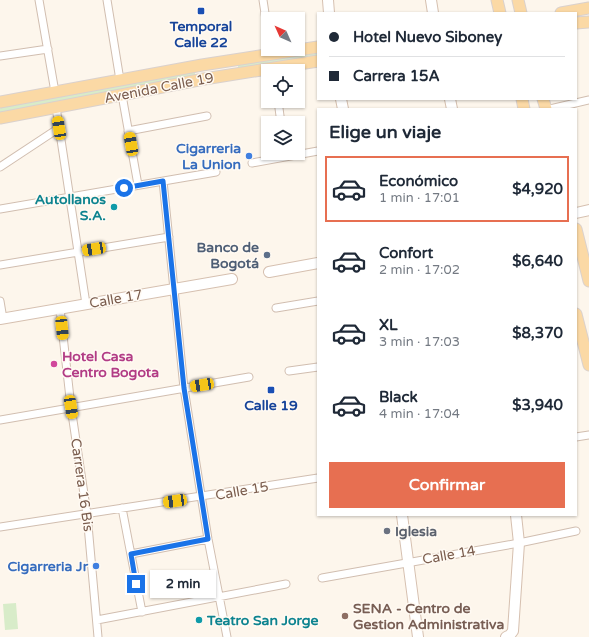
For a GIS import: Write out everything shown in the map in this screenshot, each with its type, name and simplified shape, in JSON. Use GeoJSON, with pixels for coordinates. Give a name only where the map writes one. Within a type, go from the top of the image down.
{"type":"FeatureCollection","features":[{"type":"Feature","properties":{"kind":"main road"},"geometry":{"type":"LineString","coordinates":[[497,0],[500,12]]}},
{"type":"Feature","properties":{"kind":"main road"},"geometry":{"type":"LineString","coordinates":[[518,0],[521,12]]}},
{"type":"Feature","properties":{"kind":"main road"},"geometry":{"type":"LineString","coordinates":[[567,12],[589,8]]}},
{"type":"Feature","properties":{"kind":"main road"},"geometry":{"type":"LineString","coordinates":[[577,24],[589,22]]}},
{"type":"Feature","properties":{"kind":"main road","name":"Avenida Calle 19"},"geometry":{"type":"LineString","coordinates":[[305,48],[317,47]]}},
{"type":"Feature","properties":{"kind":"main road","name":"Avenida Calle 19"},"geometry":{"type":"LineString","coordinates":[[0,102],[261,54]]}},
{"type":"Feature","properties":{"kind":"main road","name":"Avenida Calle 19"},"geometry":{"type":"LineString","coordinates":[[302,64],[317,61]]}},
{"type":"Feature","properties":{"kind":"main road","name":"Avenida Calle 19"},"geometry":{"type":"LineString","coordinates":[[0,118],[122,94],[261,71]]}},
{"type":"Feature","properties":{"kind":"main road"},"geometry":{"type":"LineString","coordinates":[[577,233],[589,281]]}},
{"type":"Feature","properties":{"kind":"main road"},"geometry":{"type":"LineString","coordinates":[[577,320],[589,365]]}},
{"type":"Feature","properties":{"kind":"street"},"geometry":{"type":"LineString","coordinates":[[39,0],[54,92]]}},
{"type":"Feature","properties":{"kind":"street"},"geometry":{"type":"LineString","coordinates":[[107,0],[120,80]]}},
{"type":"Feature","properties":{"kind":"street"},"geometry":{"type":"LineString","coordinates":[[263,0],[265,12]]}},
{"type":"Feature","properties":{"kind":"street"},"geometry":{"type":"LineString","coordinates":[[328,0],[329,12]]}},
{"type":"Feature","properties":{"kind":"street"},"geometry":{"type":"LineString","coordinates":[[431,0],[433,12]]}},
{"type":"Feature","properties":{"kind":"street"},"geometry":{"type":"LineString","coordinates":[[0,56],[48,49]]}},
{"type":"Feature","properties":{"kind":"street"},"geometry":{"type":"LineString","coordinates":[[122,94],[138,186]]}},
{"type":"Feature","properties":{"kind":"street"},"geometry":{"type":"LineString","coordinates":[[554,108],[589,100]]}},
{"type":"Feature","properties":{"kind":"street"},"geometry":{"type":"LineString","coordinates":[[56,107],[86,304]]}},
{"type":"Feature","properties":{"kind":"street"},"geometry":{"type":"LineString","coordinates":[[128,131],[207,116]]}},
{"type":"Feature","properties":{"kind":"street"},"geometry":{"type":"LineString","coordinates":[[0,167],[59,128]]}},
{"type":"Feature","properties":{"kind":"street"},"geometry":{"type":"LineString","coordinates":[[305,153],[317,151]]}},
{"type":"Feature","properties":{"kind":"street"},"geometry":{"type":"LineString","coordinates":[[252,163],[265,160]]}},
{"type":"Feature","properties":{"kind":"street"},"geometry":{"type":"LineString","coordinates":[[0,209],[216,172]]}},
{"type":"Feature","properties":{"kind":"street"},"geometry":{"type":"LineString","coordinates":[[163,181],[184,388],[218,598],[227,637]]}},
{"type":"Feature","properties":{"kind":"street"},"geometry":{"type":"LineString","coordinates":[[577,213],[589,210]]}},
{"type":"Feature","properties":{"kind":"street"},"geometry":{"type":"LineString","coordinates":[[0,265],[169,237]]}},
{"type":"Feature","properties":{"kind":"street"},"geometry":{"type":"LineString","coordinates":[[269,272],[317,263]]}},
{"type":"Feature","properties":{"kind":"street","name":"Calle 17"},"geometry":{"type":"LineString","coordinates":[[2,319],[232,279]]}},
{"type":"Feature","properties":{"kind":"street"},"geometry":{"type":"LineString","coordinates":[[0,301],[2,319]]}},
{"type":"Feature","properties":{"kind":"street"},"geometry":{"type":"LineString","coordinates":[[276,308],[317,301]]}},
{"type":"Feature","properties":{"kind":"street","name":"Carrera 16 Bis"},"geometry":{"type":"LineString","coordinates":[[60,309],[71,407],[87,514],[98,637]]}},
{"type":"Feature","properties":{"kind":"street"},"geometry":{"type":"LineString","coordinates":[[289,371],[317,367]]}},
{"type":"Feature","properties":{"kind":"street"},"geometry":{"type":"LineString","coordinates":[[0,420],[249,378]]}},
{"type":"Feature","properties":{"kind":"street"},"geometry":{"type":"LineString","coordinates":[[577,437],[589,435]]}},
{"type":"Feature","properties":{"kind":"street","name":"Calle 15"},"geometry":{"type":"LineString","coordinates":[[0,527],[317,478]]}},
{"type":"Feature","properties":{"kind":"street"},"geometry":{"type":"LineString","coordinates":[[122,508],[142,612]]}},
{"type":"Feature","properties":{"kind":"street"},"geometry":{"type":"LineString","coordinates":[[402,516],[418,637]]}},
{"type":"Feature","properties":{"kind":"street"},"geometry":{"type":"LineString","coordinates":[[508,636],[519,543],[516,516]]}},
{"type":"Feature","properties":{"kind":"street","name":"Calle 14"},"geometry":{"type":"LineString","coordinates":[[322,578],[519,543],[576,531]]}},
{"type":"Feature","properties":{"kind":"street"},"geometry":{"type":"LineString","coordinates":[[131,554],[208,539]]}},
{"type":"Feature","properties":{"kind":"street"},"geometry":{"type":"LineString","coordinates":[[97,620],[286,584]]}},
{"type":"Feature","properties":{"kind":"green space"},"geometry":{"type":"Polygon","coordinates":[[[317,52],[317,57],[271,64],[261,64],[261,66],[238,69],[238,64],[291,56],[305,56],[305,54],[317,52]]]}},
{"type":"Feature","properties":{"kind":"green space"},"geometry":{"type":"Polygon","coordinates":[[[195,71],[195,75],[160,82],[142,88],[0,114],[0,106],[195,71]]]}},
{"type":"Feature","properties":{"kind":"green space"},"geometry":{"type":"Polygon","coordinates":[[[16,603],[18,629],[5,630],[3,604],[16,603]]]}},
{"type":"Feature","properties":{"kind":"place","name":"Temporal Calle 22"},"geometry":{"type":"Point","coordinates":[201,11]}},
{"type":"Feature","properties":{"kind":"place","name":"Cigarreria La Union"},"geometry":{"type":"Point","coordinates":[249,156]}},
{"type":"Feature","properties":{"kind":"place","name":"Autollanos S.A."},"geometry":{"type":"Point","coordinates":[114,207]}},
{"type":"Feature","properties":{"kind":"place","name":"Banco de Bogotá"},"geometry":{"type":"Point","coordinates":[267,255]}},
{"type":"Feature","properties":{"kind":"place","name":"Hotel Casa Centro Bogota"},"geometry":{"type":"Point","coordinates":[54,364]}},
{"type":"Feature","properties":{"kind":"place","name":"Calle 19"},"geometry":{"type":"Point","coordinates":[271,390]}},
{"type":"Feature","properties":{"kind":"place","name":"Iglesia"},"geometry":{"type":"Point","coordinates":[387,531]}},
{"type":"Feature","properties":{"kind":"place","name":"Cigarreria Jr"},"geometry":{"type":"Point","coordinates":[96,566]}},
{"type":"Feature","properties":{"kind":"place","name":"SENA - Centro de Gestion Administrativa"},"geometry":{"type":"Point","coordinates":[345,616]}},
{"type":"Feature","properties":{"kind":"place","name":"Teatro San Jorge"},"geometry":{"type":"Point","coordinates":[199,620]}},
{"type":"Feature","properties":{"kind":"route"},"geometry":{"type":"LineString","coordinates":[[124,188],[163,181],[184,388],[208,539],[131,554],[136,584]]}}]}
